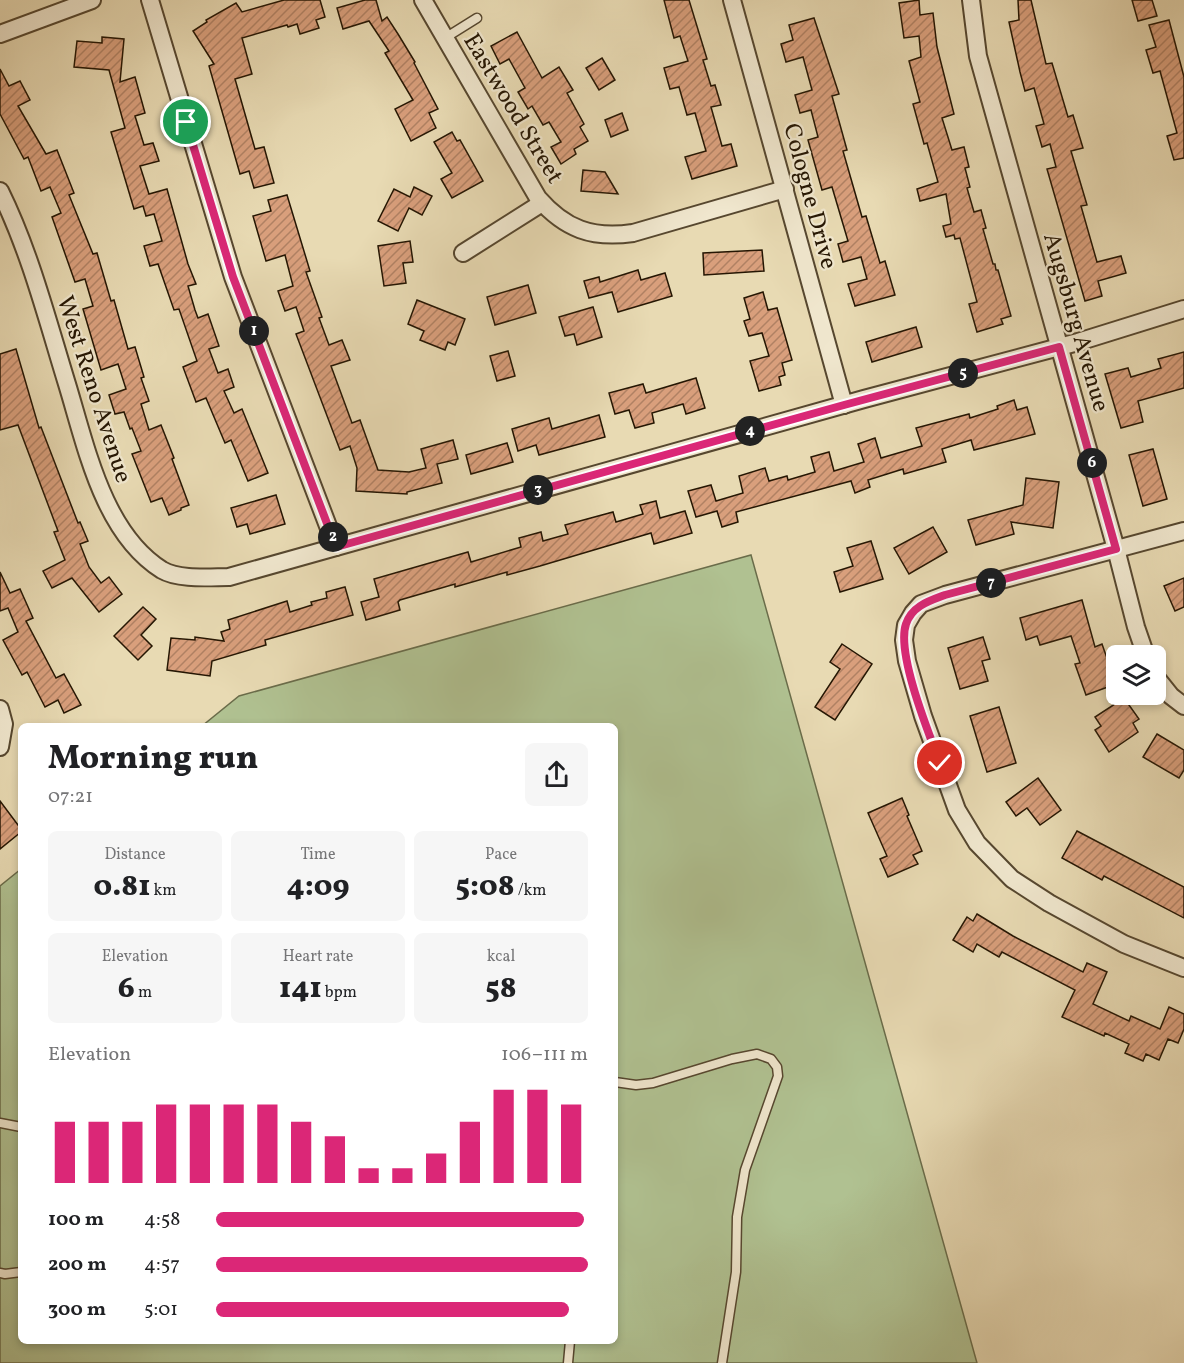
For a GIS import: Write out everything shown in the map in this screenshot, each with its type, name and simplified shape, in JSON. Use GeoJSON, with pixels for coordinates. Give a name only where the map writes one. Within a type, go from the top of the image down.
{"type":"FeatureCollection","features":[{"type":"Feature","properties":{"kind":"street"},"geometry":{"type":"LineString","coordinates":[[0,34],[93,0]]}},
{"type":"Feature","properties":{"kind":"street"},"geometry":{"type":"LineString","coordinates":[[150,0],[233,277],[336,547]]}},
{"type":"Feature","properties":{"kind":"street","name":"Eastwood Street"},"geometry":{"type":"LineString","coordinates":[[423,0],[542,203],[564,222],[597,235],[615,236],[633,233],[785,189]]}},
{"type":"Feature","properties":{"kind":"street","name":"Cologne Drive"},"geometry":{"type":"LineString","coordinates":[[732,0],[844,405]]}},
{"type":"Feature","properties":{"kind":"street","name":"Augsburg Avenue"},"geometry":{"type":"LineString","coordinates":[[971,0],[978,56],[1142,645]]}},
{"type":"Feature","properties":{"kind":"street","name":"West Reno Avenue"},"geometry":{"type":"LineString","coordinates":[[0,191],[25,250],[93,469],[113,514],[128,539],[146,558],[165,572],[192,577],[229,577],[1059,347],[1184,309]]}},
{"type":"Feature","properties":{"kind":"street"},"geometry":{"type":"LineString","coordinates":[[464,253],[542,203]]}},
{"type":"Feature","properties":{"kind":"street"},"geometry":{"type":"LineString","coordinates":[[1184,531],[945,595],[921,604],[906,625],[904,640],[907,661],[923,716],[957,810],[977,843],[1012,879],[1048,903],[1124,944],[1184,968]]}},
{"type":"Feature","properties":{"kind":"street"},"geometry":{"type":"LineString","coordinates":[[1166,689],[1184,705]]}},
{"type":"Feature","properties":{"kind":"street"},"geometry":{"type":"LineString","coordinates":[[0,709],[4,724],[0,747]]}},
{"type":"Feature","properties":{"kind":"lane"},"geometry":{"type":"LineString","coordinates":[[445,38],[477,18]]}},
{"type":"Feature","properties":{"kind":"lane"},"geometry":{"type":"LineString","coordinates":[[618,1082],[636,1085],[653,1083],[732,1059],[757,1054],[771,1059],[777,1067],[778,1076],[745,1170],[737,1217],[736,1272],[722,1363]]}},
{"type":"Feature","properties":{"kind":"lane"},"geometry":{"type":"LineString","coordinates":[[0,1123],[18,1126]]}},
{"type":"Feature","properties":{"kind":"lane"},"geometry":{"type":"LineString","coordinates":[[0,1273],[5,1275],[18,1273]]}},
{"type":"Feature","properties":{"kind":"lane"},"geometry":{"type":"LineString","coordinates":[[568,1363],[570,1344]]}},
{"type":"Feature","properties":{"kind":"green space"},"geometry":{"type":"Polygon","coordinates":[[[751,555],[977,1363],[0,1363],[0,886],[18,871],[18,1344],[618,1344],[618,723],[206,723],[239,696],[751,555]]]}},
{"type":"Feature","properties":{"kind":"building"},"geometry":{"type":"Polygon","coordinates":[[[284,0],[320,0],[325,17],[316,20],[319,28],[300,34],[297,24],[242,38],[252,74],[235,79],[255,149],[264,147],[274,183],[254,188],[249,171],[240,174],[209,66],[214,64],[193,31],[207,22],[206,20],[236,3],[242,12],[284,0]]]}},
{"type":"Feature","properties":{"kind":"building"},"geometry":{"type":"Polygon","coordinates":[[[365,0],[376,0],[382,21],[387,17],[398,34],[415,62],[438,109],[429,113],[436,128],[411,141],[395,109],[413,100],[385,53],[389,51],[369,21],[343,29],[337,8],[365,0]]]}},
{"type":"Feature","properties":{"kind":"building"},"geometry":{"type":"Polygon","coordinates":[[[664,0],[689,0],[707,59],[703,60],[711,86],[715,85],[721,105],[711,107],[722,146],[731,144],[737,166],[692,179],[685,157],[706,151],[695,113],[687,115],[679,87],[670,89],[664,68],[688,61],[680,36],[674,38],[664,0]]]}},
{"type":"Feature","properties":{"kind":"building"},"geometry":{"type":"Polygon","coordinates":[[[919,0],[920,15],[933,13],[937,47],[954,114],[942,118],[952,150],[964,147],[969,167],[965,168],[970,187],[967,188],[974,212],[981,210],[986,228],[983,229],[1011,316],[1001,319],[1003,324],[977,332],[969,304],[977,302],[960,238],[955,239],[954,235],[946,237],[943,226],[951,224],[946,194],[920,201],[917,189],[938,182],[913,104],[920,102],[909,61],[921,57],[919,36],[904,38],[899,3],[919,0]]]}},
{"type":"Feature","properties":{"kind":"building"},"geometry":{"type":"Polygon","coordinates":[[[1018,0],[1031,0],[1046,64],[1052,63],[1068,117],[1073,115],[1083,148],[1071,151],[1087,205],[1081,206],[1097,262],[1121,256],[1126,273],[1098,281],[1102,296],[1085,301],[1047,169],[1056,167],[1050,144],[1042,147],[1036,126],[1044,124],[1034,88],[1025,91],[1020,72],[1009,22],[1019,20],[1018,0]]]}},
{"type":"Feature","properties":{"kind":"building"},"geometry":{"type":"Polygon","coordinates":[[[1132,0],[1152,0],[1157,16],[1138,21],[1132,0]]]}},
{"type":"Feature","properties":{"kind":"building"},"geometry":{"type":"Polygon","coordinates":[[[814,18],[839,94],[832,96],[847,150],[843,151],[862,217],[866,216],[880,263],[885,261],[895,295],[855,306],[848,284],[867,279],[861,257],[843,262],[838,244],[848,241],[832,187],[822,190],[808,140],[818,137],[811,110],[800,113],[795,95],[812,90],[803,57],[786,62],[781,44],[793,40],[789,25],[814,18]]]}},
{"type":"Feature","properties":{"kind":"building"},"geometry":{"type":"Polygon","coordinates":[[[1169,20],[1184,77],[1184,158],[1174,160],[1167,136],[1177,133],[1160,71],[1153,73],[1146,50],[1156,47],[1149,25],[1169,20]]]}},
{"type":"Feature","properties":{"kind":"building"},"geometry":{"type":"Polygon","coordinates":[[[517,32],[542,78],[559,67],[573,90],[567,93],[584,124],[580,127],[588,141],[574,149],[576,154],[561,164],[551,147],[561,142],[549,122],[543,125],[532,106],[528,109],[518,92],[525,88],[509,59],[500,64],[491,46],[517,32]]]}},
{"type":"Feature","properties":{"kind":"building"},"geometry":{"type":"Polygon","coordinates":[[[102,37],[124,39],[120,82],[135,77],[145,113],[135,116],[144,145],[153,143],[159,161],[140,166],[149,194],[167,189],[188,264],[196,284],[188,286],[195,310],[198,318],[208,314],[219,346],[209,349],[218,373],[228,369],[234,387],[224,391],[234,413],[242,409],[268,473],[248,481],[231,440],[225,443],[206,398],[196,402],[183,367],[197,361],[179,309],[174,310],[158,264],[150,266],[144,246],[162,241],[154,214],[146,216],[143,206],[134,209],[111,132],[125,128],[109,70],[74,67],[77,41],[102,43],[102,37]]]}},
{"type":"Feature","properties":{"kind":"building"},"geometry":{"type":"Polygon","coordinates":[[[602,58],[615,80],[599,90],[586,68],[602,58]]]}},
{"type":"Feature","properties":{"kind":"building"},"geometry":{"type":"Polygon","coordinates":[[[0,69],[9,86],[20,81],[30,100],[18,106],[46,154],[57,150],[74,193],[69,195],[93,254],[97,253],[128,349],[135,347],[144,377],[141,378],[149,401],[141,404],[149,430],[161,425],[189,505],[169,515],[162,498],[151,502],[132,454],[141,451],[132,428],[130,429],[124,412],[115,414],[109,395],[126,389],[118,364],[101,370],[83,309],[93,306],[85,279],[75,282],[52,217],[61,213],[50,187],[41,191],[28,157],[24,159],[0,114],[0,69]]]}},
{"type":"Feature","properties":{"kind":"building"},"geometry":{"type":"Polygon","coordinates":[[[622,113],[628,130],[611,137],[605,120],[622,113]]]}},
{"type":"Feature","properties":{"kind":"building"},"geometry":{"type":"Polygon","coordinates":[[[452,132],[457,141],[460,140],[483,181],[452,198],[441,179],[452,173],[434,142],[452,132]]]}},
{"type":"Feature","properties":{"kind":"building"},"geometry":{"type":"Polygon","coordinates":[[[583,170],[605,172],[618,194],[581,191],[583,170]]]}},
{"type":"Feature","properties":{"kind":"building"},"geometry":{"type":"Polygon","coordinates":[[[414,187],[432,196],[422,215],[409,208],[398,231],[378,221],[394,189],[410,197],[414,187]]]}},
{"type":"Feature","properties":{"kind":"building"},"geometry":{"type":"Polygon","coordinates":[[[287,195],[310,271],[306,272],[329,345],[342,340],[350,360],[331,366],[352,423],[360,420],[378,470],[409,472],[426,468],[421,449],[453,440],[458,459],[437,464],[442,483],[407,492],[407,494],[356,491],[357,468],[350,446],[340,450],[296,334],[304,331],[296,307],[285,311],[278,291],[293,286],[285,255],[266,261],[253,216],[271,211],[268,200],[287,195]]]}},
{"type":"Feature","properties":{"kind":"building"},"geometry":{"type":"Polygon","coordinates":[[[410,241],[413,262],[403,263],[406,283],[384,286],[378,246],[410,241]]]}},
{"type":"Feature","properties":{"kind":"building"},"geometry":{"type":"Polygon","coordinates":[[[762,250],[764,271],[704,275],[703,253],[762,250]]]}},
{"type":"Feature","properties":{"kind":"building"},"geometry":{"type":"Polygon","coordinates":[[[638,270],[641,280],[665,273],[672,296],[618,312],[612,292],[589,298],[584,281],[599,277],[600,282],[638,270]]]}},
{"type":"Feature","properties":{"kind":"building"},"geometry":{"type":"Polygon","coordinates":[[[528,285],[536,313],[495,325],[487,297],[528,285]]]}},
{"type":"Feature","properties":{"kind":"building"},"geometry":{"type":"Polygon","coordinates":[[[763,292],[768,310],[777,308],[792,360],[782,363],[785,375],[779,377],[781,385],[759,391],[750,361],[769,356],[762,333],[749,336],[744,321],[750,319],[744,298],[763,292]]]}},
{"type":"Feature","properties":{"kind":"building"},"geometry":{"type":"Polygon","coordinates":[[[417,300],[465,319],[455,345],[448,342],[445,350],[420,340],[424,331],[408,324],[417,300]]]}},
{"type":"Feature","properties":{"kind":"building"},"geometry":{"type":"Polygon","coordinates":[[[593,307],[602,337],[577,345],[574,334],[565,336],[559,317],[593,307]]]}},
{"type":"Feature","properties":{"kind":"building"},"geometry":{"type":"Polygon","coordinates":[[[916,327],[922,347],[872,362],[866,342],[916,327]]]}},
{"type":"Feature","properties":{"kind":"building"},"geometry":{"type":"Polygon","coordinates":[[[16,349],[39,428],[41,427],[78,523],[80,522],[88,541],[80,544],[89,567],[101,583],[109,577],[122,594],[99,612],[72,578],[52,588],[43,571],[65,560],[54,532],[58,531],[18,425],[0,430],[0,354],[16,349]]]}},
{"type":"Feature","properties":{"kind":"building"},"geometry":{"type":"Polygon","coordinates":[[[508,351],[515,376],[497,381],[490,356],[508,351]]]}},
{"type":"Feature","properties":{"kind":"building"},"geometry":{"type":"Polygon","coordinates":[[[1184,352],[1184,388],[1138,401],[1143,422],[1121,428],[1105,374],[1128,368],[1131,377],[1161,368],[1158,359],[1184,352]]]}},
{"type":"Feature","properties":{"kind":"building"},"geometry":{"type":"Polygon","coordinates":[[[696,378],[705,408],[686,414],[683,404],[652,413],[654,423],[635,428],[629,410],[615,414],[609,393],[643,384],[646,393],[696,378]]]}},
{"type":"Feature","properties":{"kind":"building"},"geometry":{"type":"Polygon","coordinates":[[[1014,400],[1017,410],[1027,407],[1035,434],[974,450],[971,440],[942,449],[946,462],[904,474],[903,469],[868,480],[870,487],[855,493],[851,481],[736,512],[738,522],[722,527],[717,511],[696,517],[688,491],[711,485],[716,501],[743,493],[739,476],[765,468],[769,481],[787,476],[788,480],[815,472],[811,457],[829,452],[834,471],[864,462],[858,444],[875,438],[881,458],[922,446],[916,428],[969,414],[970,418],[998,409],[997,406],[1014,400]]]}},
{"type":"Feature","properties":{"kind":"building"},"geometry":{"type":"Polygon","coordinates":[[[599,415],[605,437],[539,455],[536,445],[518,451],[512,429],[549,418],[552,429],[599,415]]]}},
{"type":"Feature","properties":{"kind":"building"},"geometry":{"type":"Polygon","coordinates":[[[507,443],[513,462],[471,474],[466,455],[507,443]]]}},
{"type":"Feature","properties":{"kind":"building"},"geometry":{"type":"Polygon","coordinates":[[[1153,449],[1167,499],[1143,506],[1129,455],[1153,449]]]}},
{"type":"Feature","properties":{"kind":"building"},"geometry":{"type":"Polygon","coordinates":[[[1026,478],[1059,482],[1053,528],[1011,522],[1014,534],[976,545],[968,520],[1023,505],[1026,478]]]}},
{"type":"Feature","properties":{"kind":"building"},"geometry":{"type":"Polygon","coordinates":[[[276,495],[285,524],[250,534],[247,524],[237,527],[231,508],[276,495]]]}},
{"type":"Feature","properties":{"kind":"building"},"geometry":{"type":"Polygon","coordinates":[[[656,501],[660,518],[685,511],[692,533],[654,544],[651,533],[507,575],[507,572],[455,587],[455,584],[400,600],[398,602],[400,610],[366,620],[361,602],[379,597],[374,579],[468,552],[471,562],[521,547],[519,538],[541,532],[543,541],[568,534],[565,525],[613,512],[616,522],[643,514],[640,505],[656,501]]]}},
{"type":"Feature","properties":{"kind":"building"},"geometry":{"type":"Polygon","coordinates":[[[933,527],[947,552],[909,574],[894,548],[933,527]]]}},
{"type":"Feature","properties":{"kind":"building"},"geometry":{"type":"Polygon","coordinates":[[[871,541],[883,579],[840,592],[834,572],[853,566],[847,548],[871,541]]]}},
{"type":"Feature","properties":{"kind":"building"},"geometry":{"type":"Polygon","coordinates":[[[0,572],[10,593],[20,589],[33,618],[26,621],[56,678],[64,674],[81,705],[64,713],[58,700],[45,707],[27,672],[22,675],[3,640],[18,632],[8,608],[0,611],[0,572]]]}},
{"type":"Feature","properties":{"kind":"building"},"geometry":{"type":"Polygon","coordinates":[[[1184,578],[1184,607],[1175,611],[1164,586],[1184,578]]]}},
{"type":"Feature","properties":{"kind":"building"},"geometry":{"type":"Polygon","coordinates":[[[345,587],[353,615],[265,640],[266,645],[212,661],[210,676],[167,670],[171,638],[195,640],[195,637],[224,641],[221,632],[230,629],[228,620],[287,601],[290,612],[312,605],[311,602],[327,598],[326,592],[345,587]]]}},
{"type":"Feature","properties":{"kind":"building"},"geometry":{"type":"Polygon","coordinates":[[[1082,600],[1095,647],[1102,644],[1106,655],[1106,688],[1086,695],[1075,664],[1080,663],[1071,636],[1040,645],[1037,636],[1026,640],[1020,618],[1082,600]]]}},
{"type":"Feature","properties":{"kind":"building"},"geometry":{"type":"Polygon","coordinates":[[[143,607],[156,619],[141,635],[152,646],[138,660],[114,636],[143,607]]]}},
{"type":"Feature","properties":{"kind":"building"},"geometry":{"type":"Polygon","coordinates":[[[983,637],[990,659],[982,661],[988,681],[960,689],[948,648],[983,637]]]}},
{"type":"Feature","properties":{"kind":"building"},"geometry":{"type":"Polygon","coordinates":[[[842,644],[872,664],[835,720],[815,707],[840,669],[830,662],[842,644]]]}},
{"type":"Feature","properties":{"kind":"building"},"geometry":{"type":"Polygon","coordinates":[[[1113,705],[1129,705],[1139,719],[1133,723],[1138,732],[1109,752],[1095,730],[1101,726],[1095,717],[1113,705]]]}},
{"type":"Feature","properties":{"kind":"building"},"geometry":{"type":"Polygon","coordinates":[[[999,707],[1016,763],[987,772],[970,716],[999,707]]]}},
{"type":"Feature","properties":{"kind":"building"},"geometry":{"type":"Polygon","coordinates":[[[1157,734],[1184,750],[1184,770],[1179,778],[1143,757],[1157,734]]]}},
{"type":"Feature","properties":{"kind":"building"},"geometry":{"type":"Polygon","coordinates":[[[1038,778],[1061,810],[1040,825],[1027,808],[1016,816],[1006,802],[1038,778]]]}},
{"type":"Feature","properties":{"kind":"building"},"geometry":{"type":"Polygon","coordinates":[[[902,798],[922,851],[913,855],[918,864],[888,877],[880,859],[887,856],[868,813],[902,798]]]}},
{"type":"Feature","properties":{"kind":"building"},"geometry":{"type":"Polygon","coordinates":[[[0,801],[18,825],[18,834],[0,849],[0,801]]]}},
{"type":"Feature","properties":{"kind":"building"},"geometry":{"type":"Polygon","coordinates":[[[1077,831],[1184,887],[1184,918],[1104,876],[1102,880],[1062,858],[1077,831]]]}},
{"type":"Feature","properties":{"kind":"building"},"geometry":{"type":"Polygon","coordinates":[[[977,914],[1013,936],[1083,972],[1087,963],[1107,972],[1093,1004],[1129,1021],[1131,1016],[1160,1029],[1169,1007],[1184,1014],[1184,1029],[1178,1043],[1168,1039],[1159,1060],[1146,1054],[1143,1061],[1125,1053],[1129,1044],[1105,1033],[1104,1036],[1062,1017],[1075,990],[1002,952],[999,957],[977,944],[973,952],[953,940],[967,917],[973,921],[977,914]]]}},
{"type":"Feature","properties":{"kind":"route"},"geometry":{"type":"LineString","coordinates":[[186,122],[233,277],[336,547],[1059,347],[1116,549],[945,595],[921,604],[913,612],[906,625],[904,640],[907,661],[940,763]]}}]}
